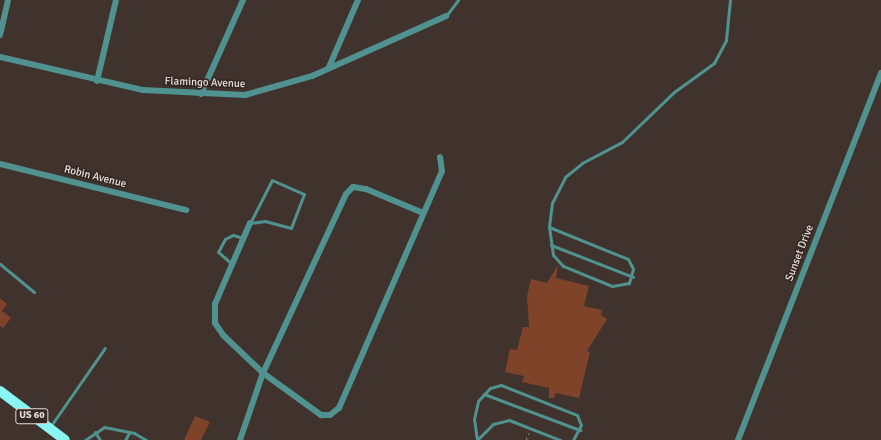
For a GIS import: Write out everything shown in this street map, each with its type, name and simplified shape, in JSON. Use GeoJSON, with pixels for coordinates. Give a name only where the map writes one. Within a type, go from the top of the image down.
{"type":"FeatureCollection","features":[{"type":"Feature","properties":{"kind":"highway","name":"US 60"},"geometry":{"type":"LineString","coordinates":[[0,391],[65,440]]}},
{"type":"Feature","properties":{"kind":"street"},"geometry":{"type":"LineString","coordinates":[[0,35],[8,0]]}},
{"type":"Feature","properties":{"kind":"street"},"geometry":{"type":"LineString","coordinates":[[97,81],[116,0]]}},
{"type":"Feature","properties":{"kind":"street"},"geometry":{"type":"LineString","coordinates":[[202,94],[243,0]]}},
{"type":"Feature","properties":{"kind":"street"},"geometry":{"type":"LineString","coordinates":[[329,67],[358,0]]}},
{"type":"Feature","properties":{"kind":"street","name":"Flamingo Avenue"},"geometry":{"type":"LineString","coordinates":[[0,57],[97,81],[143,90],[202,94],[259,94],[329,67],[446,16]]}},
{"type":"Feature","properties":{"kind":"street","name":"Sunset Drive"},"geometry":{"type":"LineString","coordinates":[[738,440],[881,73]]}},
{"type":"Feature","properties":{"kind":"street"},"geometry":{"type":"LineString","coordinates":[[250,223],[215,304],[215,323],[223,335],[263,373],[321,415],[330,415],[339,408],[442,171],[440,157]]}},
{"type":"Feature","properties":{"kind":"street","name":"Robin Avenue"},"geometry":{"type":"LineString","coordinates":[[0,164],[186,210]]}},
{"type":"Feature","properties":{"kind":"street"},"geometry":{"type":"LineString","coordinates":[[240,440],[263,373],[346,194],[353,187],[366,188],[423,214]]}},
{"type":"Feature","properties":{"kind":"lane"},"geometry":{"type":"LineString","coordinates":[[446,16],[458,0]]}},
{"type":"Feature","properties":{"kind":"lane"},"geometry":{"type":"LineString","coordinates":[[633,277],[624,286],[612,286],[563,266],[553,255],[551,245],[549,227],[552,203],[565,177],[582,163],[622,142],[674,92],[714,63],[726,40],[730,0]]}},
{"type":"Feature","properties":{"kind":"lane"},"geometry":{"type":"LineString","coordinates":[[272,180],[304,194],[291,228],[265,221],[250,223],[272,180]]}},
{"type":"Feature","properties":{"kind":"lane"},"geometry":{"type":"LineString","coordinates":[[549,227],[628,259],[633,277]]}},
{"type":"Feature","properties":{"kind":"lane"},"geometry":{"type":"LineString","coordinates":[[232,264],[218,252],[225,239],[233,235],[243,238]]}},
{"type":"Feature","properties":{"kind":"lane"},"geometry":{"type":"LineString","coordinates":[[551,245],[633,277]]}},
{"type":"Feature","properties":{"kind":"lane"},"geometry":{"type":"LineString","coordinates":[[0,264],[34,292]]}},
{"type":"Feature","properties":{"kind":"lane"},"geometry":{"type":"LineString","coordinates":[[49,428],[105,348]]}},
{"type":"Feature","properties":{"kind":"lane"},"geometry":{"type":"LineString","coordinates":[[477,440],[475,410],[484,394],[496,385],[520,391],[577,415],[580,430],[573,440]]}},
{"type":"Feature","properties":{"kind":"lane"},"geometry":{"type":"LineString","coordinates":[[484,394],[580,430]]}},
{"type":"Feature","properties":{"kind":"lane"},"geometry":{"type":"LineString","coordinates":[[477,440],[493,424],[502,421],[531,429],[560,440]]}},
{"type":"Feature","properties":{"kind":"lane"},"geometry":{"type":"LineString","coordinates":[[85,440],[104,427],[129,433],[146,440]]}},
{"type":"Feature","properties":{"kind":"lane"},"geometry":{"type":"LineString","coordinates":[[95,432],[100,440]]}},
{"type":"Feature","properties":{"kind":"lane"},"geometry":{"type":"LineString","coordinates":[[125,440],[129,433]]}},
{"type":"Feature","properties":{"kind":"path"},"geometry":{"type":"LineString","coordinates":[[526,440],[531,429]]}},
{"type":"Feature","properties":{"kind":"building"},"geometry":{"type":"Polygon","coordinates":[[[558,265],[556,278],[589,286],[584,306],[602,310],[601,315],[607,319],[587,351],[590,352],[579,398],[556,393],[554,398],[549,398],[549,388],[522,382],[524,376],[505,372],[510,349],[517,350],[523,327],[529,327],[527,296],[531,279],[547,283],[558,265]]]}},
{"type":"Feature","properties":{"kind":"building"},"geometry":{"type":"Polygon","coordinates":[[[0,298],[7,304],[2,311],[11,318],[3,328],[0,326],[0,298]]]}},
{"type":"Feature","properties":{"kind":"building"},"geometry":{"type":"Polygon","coordinates":[[[195,416],[210,422],[201,440],[184,440],[195,416]]]}}]}
